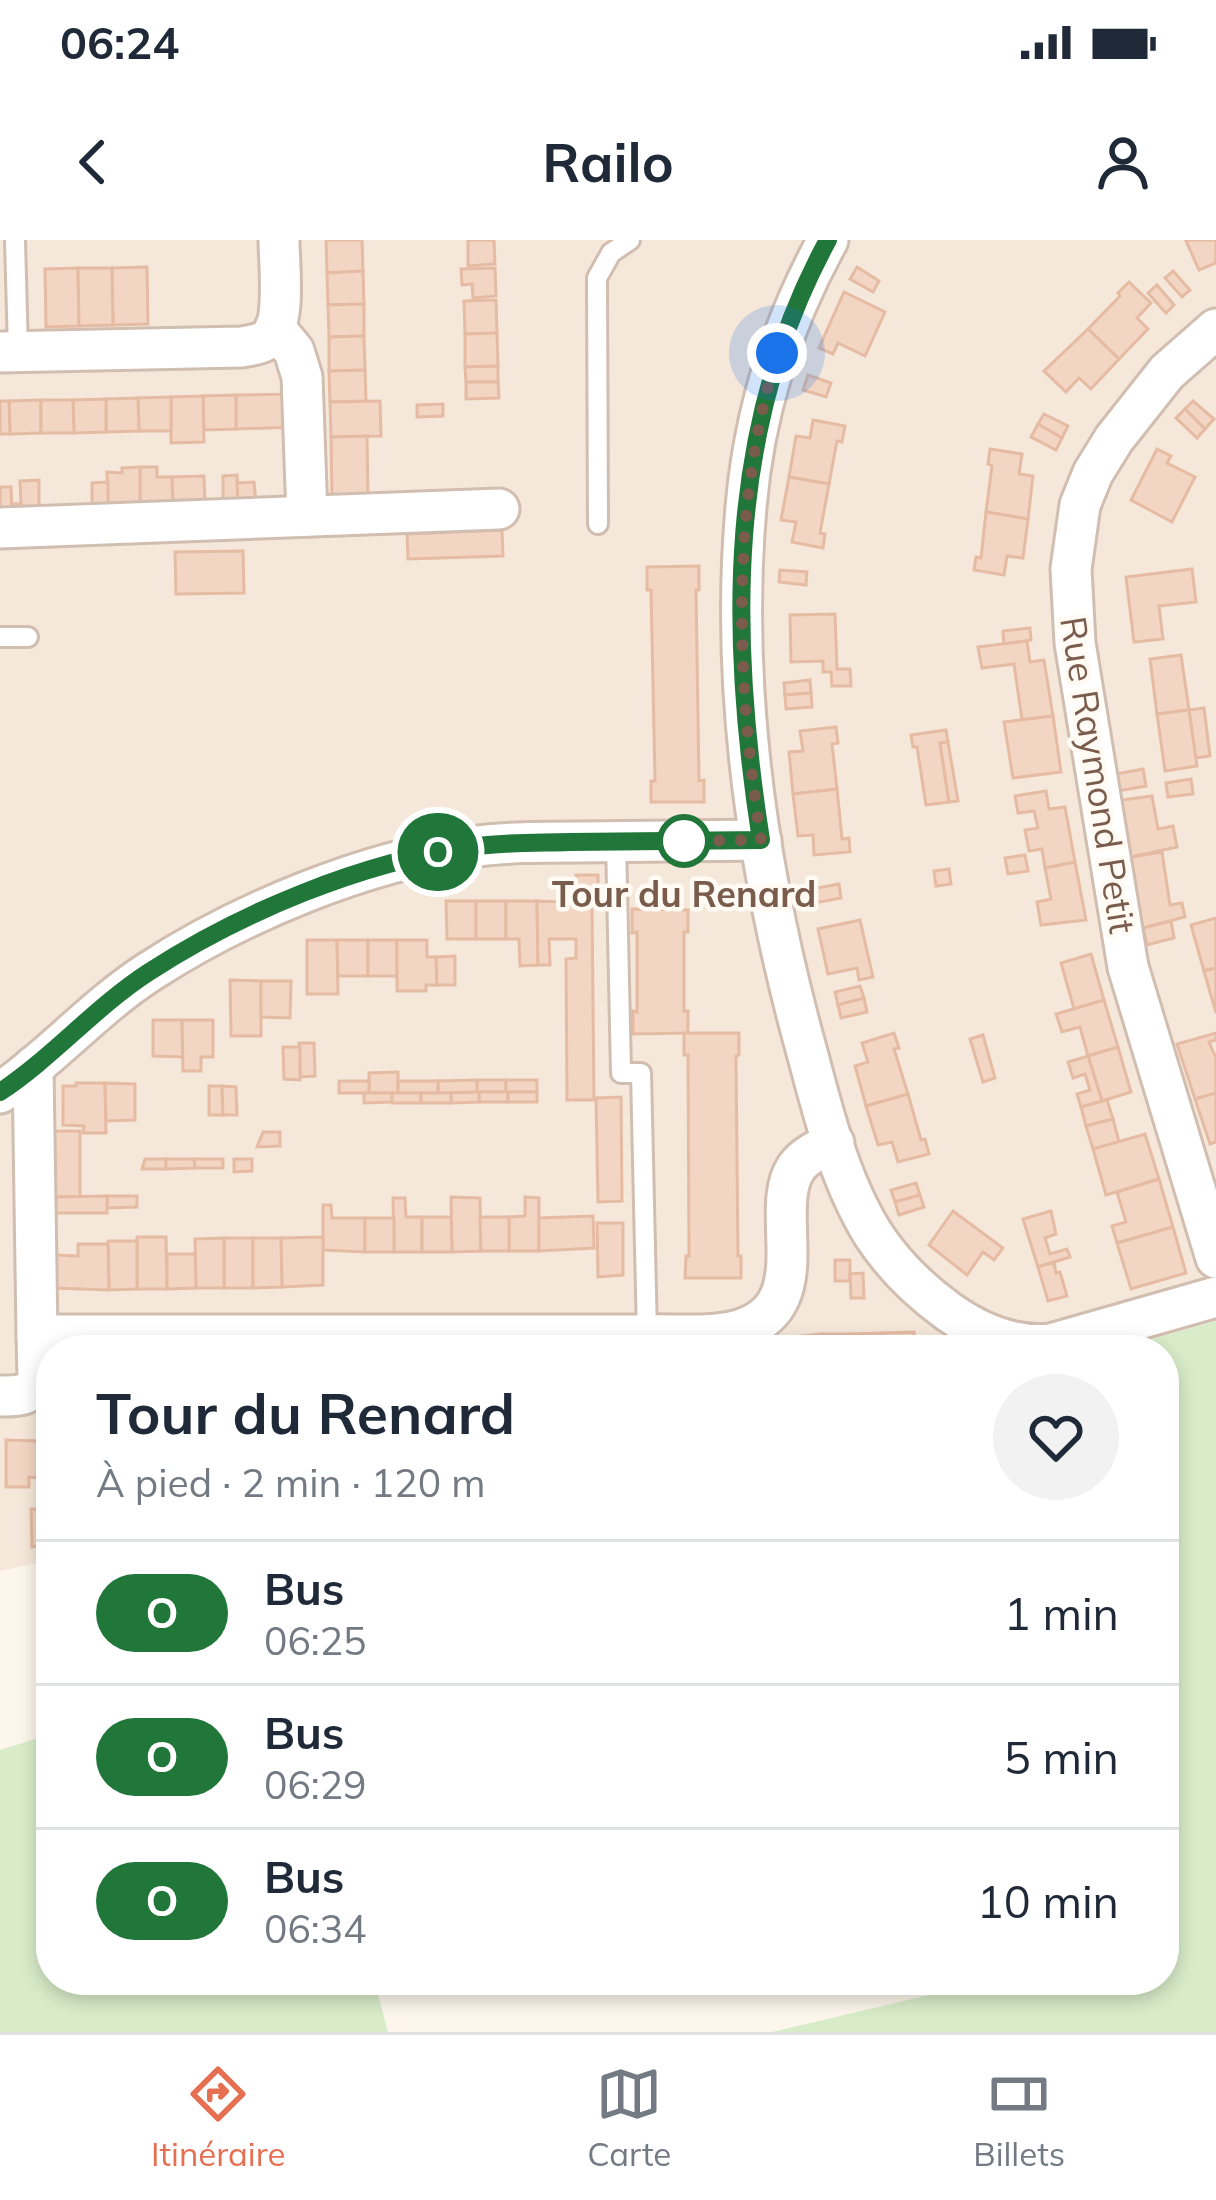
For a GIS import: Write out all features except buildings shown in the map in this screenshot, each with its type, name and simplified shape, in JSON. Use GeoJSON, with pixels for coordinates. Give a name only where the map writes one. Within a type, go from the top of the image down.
{"type":"FeatureCollection","features":[{"type":"Feature","properties":{"kind":"street"},"geometry":{"type":"LineString","coordinates":[[9,351],[262,342],[275,328],[279,240]]}},
{"type":"Feature","properties":{"kind":"street"},"geometry":{"type":"LineString","coordinates":[[828,240],[784,333],[750,472],[742,578],[743,643],[761,840],[795,1008],[834,1142],[865,1219],[886,1252],[929,1297],[992,1335]]}},
{"type":"Feature","properties":{"kind":"street"},"geometry":{"type":"LineString","coordinates":[[275,328],[294,351],[302,376],[307,517]]}},
{"type":"Feature","properties":{"kind":"street","name":"Rue Raymond Petit"},"geometry":{"type":"LineString","coordinates":[[1216,329],[1167,372],[1093,473],[1080,505],[1071,569],[1075,643],[1128,967],[1216,1258]]}},
{"type":"Feature","properties":{"kind":"street"},"geometry":{"type":"LineString","coordinates":[[0,528],[499,509]]}},
{"type":"Feature","properties":{"kind":"street"},"geometry":{"type":"LineString","coordinates":[[0,1093],[148,973],[229,926],[365,872],[453,849],[495,844],[761,840]]}},
{"type":"Feature","properties":{"kind":"street"},"geometry":{"type":"LineString","coordinates":[[33,1067],[37,1335]]}},
{"type":"Feature","properties":{"kind":"street"},"geometry":{"type":"LineString","coordinates":[[646,1335],[732,1332],[768,1312],[787,1273],[790,1180],[804,1159],[834,1142]]}},
{"type":"Feature","properties":{"kind":"street"},"geometry":{"type":"LineString","coordinates":[[1080,1335],[1216,1297]]}},
{"type":"Feature","properties":{"kind":"street"},"geometry":{"type":"LineString","coordinates":[[0,1396],[26,1394],[36,1383]]}},
{"type":"Feature","properties":{"kind":"lane"},"geometry":{"type":"LineString","coordinates":[[9,351],[16,240]]}},
{"type":"Feature","properties":{"kind":"lane"},"geometry":{"type":"LineString","coordinates":[[598,524],[598,271],[603,249],[630,240]]}},
{"type":"Feature","properties":{"kind":"lane"},"geometry":{"type":"LineString","coordinates":[[0,638],[28,637]]}},
{"type":"Feature","properties":{"kind":"lane"},"geometry":{"type":"LineString","coordinates":[[616,841],[621,1073],[641,1073],[646,1335]]}},
{"type":"Feature","properties":{"kind":"shaded area"},"geometry":{"type":"Polygon","coordinates":[[[0,240],[1216,240],[1216,1321],[1166,1335],[36,1335],[36,1563],[0,1571],[0,240]]]}},
{"type":"Feature","properties":{"kind":"green space"},"geometry":{"type":"Polygon","coordinates":[[[1216,1321],[1216,2032],[772,2032],[929,1995],[1179,1995],[1179,1335],[1166,1335],[1216,1321]]]}},
{"type":"Feature","properties":{"kind":"green space"},"geometry":{"type":"Polygon","coordinates":[[[36,1739],[36,1995],[378,1995],[388,2032],[0,2032],[0,1750],[36,1739]]]}},
{"type":"Feature","properties":{"kind":"bus line","name":"O"},"geometry":{"type":"LineString","coordinates":[[0,1092],[113,998],[187,949],[229,926],[365,872],[431,854],[495,844],[761,840],[744,660],[742,578],[750,472],[784,333],[828,240]]}},
{"type":"Feature","properties":{"kind":"place","name":"Tour du Renard"},"geometry":{"type":"Point","coordinates":[684,841]}},
{"type":"Feature","properties":{"kind":"route"},"geometry":{"type":"LineString","coordinates":[[684,841],[680,841],[761,840],[746,707],[742,578],[753,451],[777,353]]}}]}
